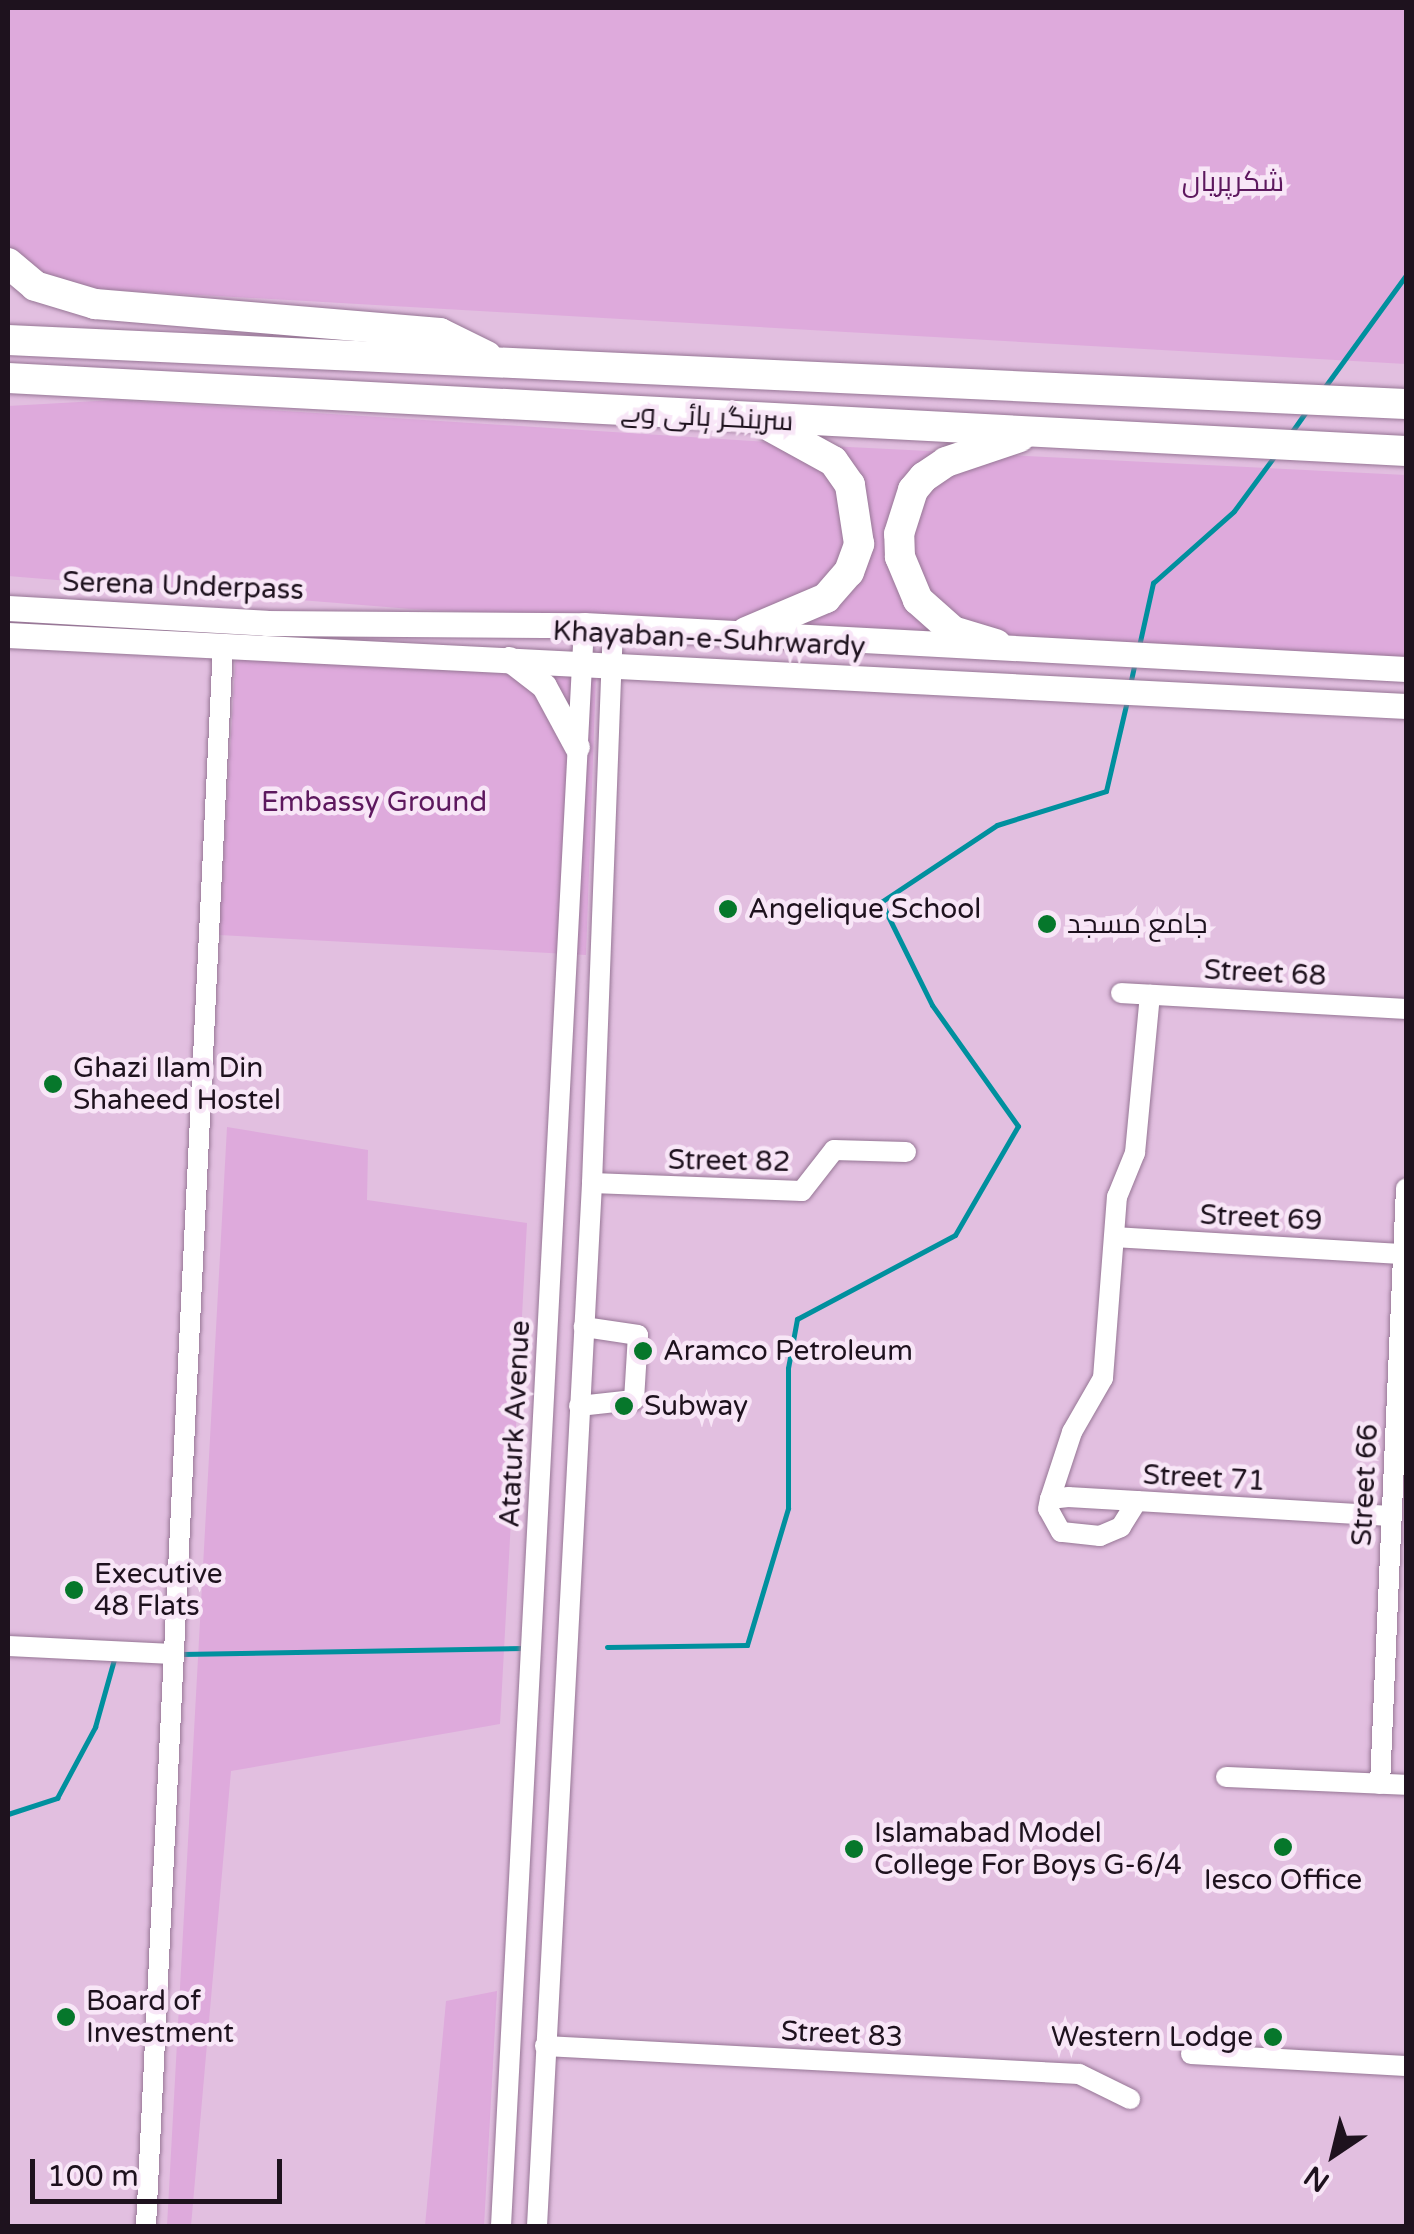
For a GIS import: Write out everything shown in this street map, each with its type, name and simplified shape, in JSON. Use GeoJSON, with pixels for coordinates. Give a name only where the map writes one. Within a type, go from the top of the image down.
{"type":"FeatureCollection","features":[{"type":"Feature","properties":{"kind":"highway"},"geometry":{"type":"LineString","coordinates":[[8,263],[35,286],[95,304],[440,332],[500,362]]}},
{"type":"Feature","properties":{"kind":"highway","name":"سرینگر ہائی وے"},"geometry":{"type":"LineString","coordinates":[[8,340],[1406,405]]}},
{"type":"Feature","properties":{"kind":"highway","name":"سرینگر ہائی وے"},"geometry":{"type":"LineString","coordinates":[[8,378],[749,420],[1037,430],[1188,442],[1406,451]]}},
{"type":"Feature","properties":{"kind":"highway"},"geometry":{"type":"LineString","coordinates":[[8,392],[60,380]]}},
{"type":"Feature","properties":{"kind":"highway"},"geometry":{"type":"LineString","coordinates":[[746,632],[826,598],[849,572],[859,544],[859,514],[833,461],[798,438],[749,420]]}},
{"type":"Feature","properties":{"kind":"highway"},"geometry":{"type":"LineString","coordinates":[[996,644],[953,631],[918,600],[900,558],[901,522],[912,490],[946,462],[1037,430]]}},
{"type":"Feature","properties":{"kind":"main road"},"geometry":{"type":"LineString","coordinates":[[8,592],[284,607],[357,619]]}},
{"type":"Feature","properties":{"kind":"main road","name":"Serena Underpass"},"geometry":{"type":"LineString","coordinates":[[8,608],[266,623],[357,619]]}},
{"type":"Feature","properties":{"kind":"main road","name":"Khayaban-e-Suhrwardy"},"geometry":{"type":"LineString","coordinates":[[357,619],[746,632],[1406,669]]}},
{"type":"Feature","properties":{"kind":"main road","name":"Khayaban-e-Suhrwardy"},"geometry":{"type":"LineString","coordinates":[[8,635],[1406,706]]}},
{"type":"Feature","properties":{"kind":"main road"},"geometry":{"type":"LineString","coordinates":[[507,658],[544,686],[578,747]]}},
{"type":"Feature","properties":{"kind":"main road"},"geometry":{"type":"LineString","coordinates":[[1215,694],[1228,660]]}},
{"type":"Feature","properties":{"kind":"street","name":"Ataturk Avenue"},"geometry":{"type":"LineString","coordinates":[[501,2226],[584,625]]}},
{"type":"Feature","properties":{"kind":"street"},"geometry":{"type":"LineString","coordinates":[[537,2226],[592,1183],[612,627]]}},
{"type":"Feature","properties":{"kind":"street"},"geometry":{"type":"LineString","coordinates":[[146,2226],[223,645]]}},
{"type":"Feature","properties":{"kind":"street","name":"Street 68"},"geometry":{"type":"LineString","coordinates":[[1121,993],[1406,1009]]}},
{"type":"Feature","properties":{"kind":"street"},"geometry":{"type":"LineString","coordinates":[[1137,1501],[1121,1527],[1100,1536],[1062,1532],[1048,1510],[1072,1432],[1103,1378],[1120,1184],[1135,1154],[1150,995]]}},
{"type":"Feature","properties":{"kind":"street","name":"Street 82"},"geometry":{"type":"LineString","coordinates":[[592,1183],[802,1191],[834,1150],[906,1152]]}},
{"type":"Feature","properties":{"kind":"street","name":"Street 66"},"geometry":{"type":"LineString","coordinates":[[1380,1784],[1397,1610],[1392,1516],[1402,1388],[1406,1190]]}},
{"type":"Feature","properties":{"kind":"street","name":"Street 69"},"geometry":{"type":"LineString","coordinates":[[1116,1238],[1403,1254]]}},
{"type":"Feature","properties":{"kind":"street"},"geometry":{"type":"LineString","coordinates":[[578,1406],[634,1400],[638,1335],[584,1327]]}},
{"type":"Feature","properties":{"kind":"street","name":"Street 71"},"geometry":{"type":"LineString","coordinates":[[1050,1499],[1392,1516]]}},
{"type":"Feature","properties":{"kind":"street"},"geometry":{"type":"LineString","coordinates":[[8,1646],[173,1654]]}},
{"type":"Feature","properties":{"kind":"street"},"geometry":{"type":"LineString","coordinates":[[1226,1777],[1406,1785]]}},
{"type":"Feature","properties":{"kind":"street"},"geometry":{"type":"LineString","coordinates":[[514,1970],[548,1970]]}},
{"type":"Feature","properties":{"kind":"street","name":"Street 83"},"geometry":{"type":"LineString","coordinates":[[544,2046],[1079,2074],[1130,2099]]}},
{"type":"Feature","properties":{"kind":"street"},"geometry":{"type":"LineString","coordinates":[[1191,2054],[1406,2066]]}},
{"type":"Feature","properties":{"kind":"green space","name":"شکرپریاں"},"geometry":{"type":"Polygon","coordinates":[[[8,8],[1406,8],[1406,364],[8,284],[8,8]]]}},
{"type":"Feature","properties":{"kind":"green space"},"geometry":{"type":"Polygon","coordinates":[[[115,400],[829,446],[1406,475],[1406,660],[411,609],[8,576],[8,406],[115,400]]]}},
{"type":"Feature","properties":{"kind":"green space","name":"Embassy Ground"},"geometry":{"type":"Polygon","coordinates":[[[236,652],[596,674],[586,955],[219,935],[236,652]]]}},
{"type":"Feature","properties":{"kind":"green space"},"geometry":{"type":"Polygon","coordinates":[[[227,1127],[368,1150],[367,1200],[527,1223],[500,1724],[231,1771],[191,2226],[167,2226],[227,1127]]]}},
{"type":"Feature","properties":{"kind":"green space"},"geometry":{"type":"Polygon","coordinates":[[[497,1991],[484,2226],[425,2226],[446,2001],[497,1991]]]}},
{"type":"Feature","properties":{"kind":"waterway"},"geometry":{"type":"LineString","coordinates":[[1324,388],[1406,275]]}},
{"type":"Feature","properties":{"kind":"waterway"},"geometry":{"type":"LineString","coordinates":[[1291,433],[1308,409]]}},
{"type":"Feature","properties":{"kind":"waterway"},"geometry":{"type":"LineString","coordinates":[[1139,646],[1153,583],[1234,511],[1276,454]]}},
{"type":"Feature","properties":{"kind":"waterway"},"geometry":{"type":"LineString","coordinates":[[1130,685],[1135,662]]}},
{"type":"Feature","properties":{"kind":"waterway"},"geometry":{"type":"LineString","coordinates":[[607,1647],[747,1645],[788,1508],[788,1368],[797,1319],[955,1235],[1018,1126],[932,1005],[881,902],[997,825],[1106,791],[1127,701]]}},
{"type":"Feature","properties":{"kind":"waterway"},"geometry":{"type":"LineString","coordinates":[[181,1654],[524,1648]]}},
{"type":"Feature","properties":{"kind":"waterway"},"geometry":{"type":"LineString","coordinates":[[8,1814],[57,1798],[95,1727],[115,1656]]}},
{"type":"Feature","properties":{"kind":"place","name":"Angelique School"},"geometry":{"type":"Point","coordinates":[728,909]}},
{"type":"Feature","properties":{"kind":"place","name":"جامع مسجد"},"geometry":{"type":"Point","coordinates":[1047,924]}},
{"type":"Feature","properties":{"kind":"place","name":"Ghazi Ilam Din Shaheed Hostel"},"geometry":{"type":"Point","coordinates":[53,1084]}},
{"type":"Feature","properties":{"kind":"place","name":"Aramco Petroleum"},"geometry":{"type":"Point","coordinates":[643,1351]}},
{"type":"Feature","properties":{"kind":"place","name":"Subway"},"geometry":{"type":"Point","coordinates":[624,1406]}},
{"type":"Feature","properties":{"kind":"place","name":"Executive 48 Flats"},"geometry":{"type":"Point","coordinates":[74,1590]}},
{"type":"Feature","properties":{"kind":"place","name":"Iesco Office"},"geometry":{"type":"Point","coordinates":[1283,1847]}},
{"type":"Feature","properties":{"kind":"place","name":"Islamabad Model College For Boys G-6/4"},"geometry":{"type":"Point","coordinates":[854,1849]}},
{"type":"Feature","properties":{"kind":"place","name":"Board of Investment"},"geometry":{"type":"Point","coordinates":[66,2017]}},
{"type":"Feature","properties":{"kind":"place","name":"Western Lodge"},"geometry":{"type":"Point","coordinates":[1273,2037]}}]}
